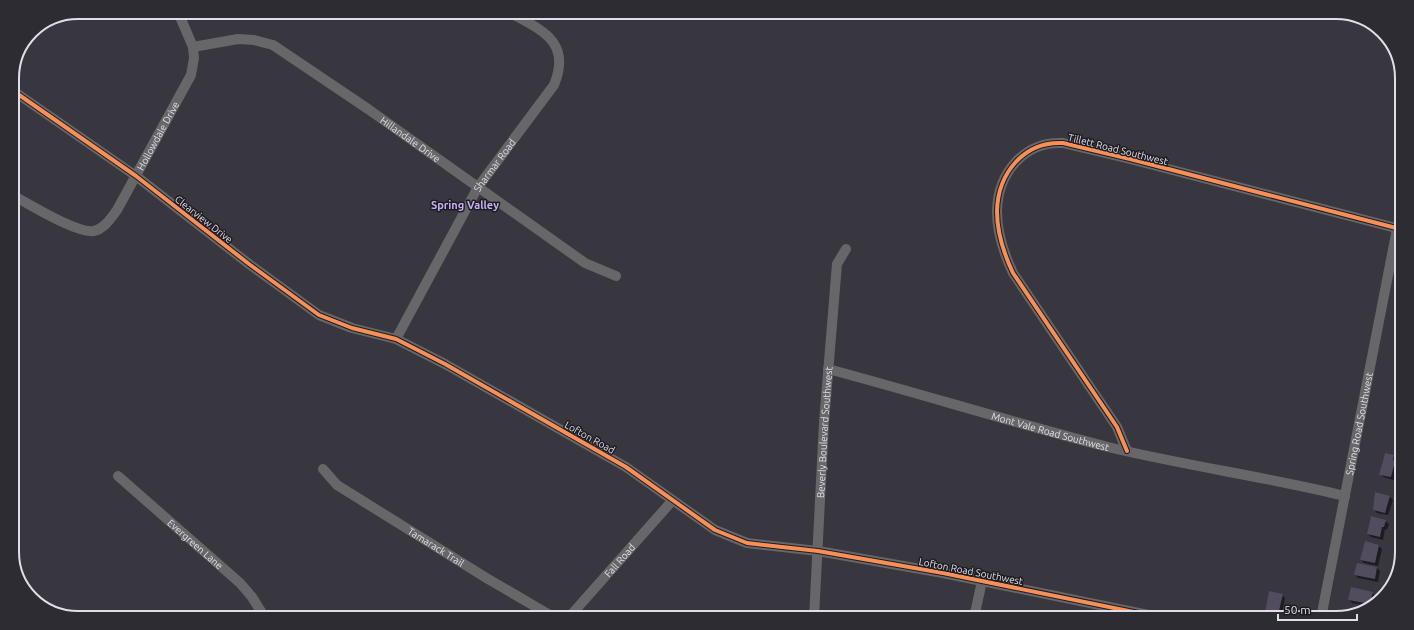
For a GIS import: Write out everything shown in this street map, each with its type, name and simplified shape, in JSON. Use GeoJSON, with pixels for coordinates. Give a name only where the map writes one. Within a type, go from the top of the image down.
{"type":"FeatureCollection","features":[{"type":"Feature","properties":{"kind":"street","name":"Hollowdale Drive"},"geometry":{"type":"LineString","coordinates":[[19,199],[70,226],[86,231],[95,230],[104,226],[117,210],[184,89],[192,70],[193,47],[181,19]]}},
{"type":"Feature","properties":{"kind":"street","name":"Sharmar Road"},"geometry":{"type":"LineString","coordinates":[[396,339],[478,187],[554,85],[558,74],[559,52],[554,42],[545,32],[522,19]]}},
{"type":"Feature","properties":{"kind":"street","name":"Hillandale Drive"},"geometry":{"type":"LineString","coordinates":[[193,47],[238,39],[254,40],[273,45],[303,63],[585,263],[616,276]]}},
{"type":"Feature","properties":{"kind":"street","name":"Clearview Drive"},"geometry":{"type":"LineString","coordinates":[[19,95],[136,176],[249,264],[319,315],[346,326],[396,339]]}},
{"type":"Feature","properties":{"kind":"street","name":"Tillett Road Southwest"},"geometry":{"type":"LineString","coordinates":[[1127,451],[1117,427],[1014,273],[1007,259],[999,229],[997,212],[999,197],[1012,166],[1027,152],[1038,146],[1052,143],[1063,143],[1130,158],[1395,228]]}},
{"type":"Feature","properties":{"kind":"street","name":"Beverly Boulevard Southwest"},"geometry":{"type":"LineString","coordinates":[[814,611],[828,369],[838,264],[846,249]]}},
{"type":"Feature","properties":{"kind":"street","name":"Spring Road Southwest"},"geometry":{"type":"LineString","coordinates":[[1322,611],[1395,249]]}},
{"type":"Feature","properties":{"kind":"street","name":"Lofton Road"},"geometry":{"type":"LineString","coordinates":[[396,339],[591,446],[626,467],[715,530],[730,538],[747,543],[775,546]]}},
{"type":"Feature","properties":{"kind":"street","name":"Mont Vale Road Southwest"},"geometry":{"type":"LineString","coordinates":[[828,369],[1127,451],[1346,496]]}},
{"type":"Feature","properties":{"kind":"street","name":"Tamarack Trail"},"geometry":{"type":"LineString","coordinates":[[323,469],[337,485],[488,579],[543,611]]}},
{"type":"Feature","properties":{"kind":"street","name":"Evergreen Lane"},"geometry":{"type":"LineString","coordinates":[[118,476],[240,583],[260,611]]}},
{"type":"Feature","properties":{"kind":"street","name":"Fall Road"},"geometry":{"type":"LineString","coordinates":[[575,611],[672,501]]}},
{"type":"Feature","properties":{"kind":"street","name":"Lofton Road Southwest"},"geometry":{"type":"LineString","coordinates":[[775,546],[818,551],[982,581],[1111,611]]}},
{"type":"Feature","properties":{"kind":"street"},"geometry":{"type":"LineString","coordinates":[[976,611],[982,581]]}},
{"type":"Feature","properties":{"kind":"building"},"geometry":{"type":"Polygon","coordinates":[[[1385,453],[1394,455],[1393,460],[1395,461],[1391,477],[1379,475],[1385,453]]]}},
{"type":"Feature","properties":{"kind":"building"},"geometry":{"type":"Polygon","coordinates":[[[1375,492],[1390,496],[1385,513],[1373,510],[1375,492]]]}},
{"type":"Feature","properties":{"kind":"building"},"geometry":{"type":"Polygon","coordinates":[[[1371,516],[1386,520],[1384,527],[1382,527],[1380,537],[1367,534],[1371,516]]]}},
{"type":"Feature","properties":{"kind":"building"},"geometry":{"type":"Polygon","coordinates":[[[1365,541],[1379,545],[1375,563],[1360,560],[1365,541]]]}},
{"type":"Feature","properties":{"kind":"building"},"geometry":{"type":"Polygon","coordinates":[[[1357,563],[1377,567],[1375,579],[1354,575],[1357,563]]]}},
{"type":"Feature","properties":{"kind":"building"},"geometry":{"type":"Polygon","coordinates":[[[1351,587],[1373,592],[1371,599],[1365,603],[1348,600],[1351,587]]]}},
{"type":"Feature","properties":{"kind":"building"},"geometry":{"type":"Polygon","coordinates":[[[1269,591],[1283,594],[1279,611],[1265,611],[1269,591]]]}},
{"type":"Feature","properties":{"kind":"cycle path"},"geometry":{"type":"LineString","coordinates":[[19,95],[136,176],[249,264],[319,315],[352,328],[396,339],[445,364],[626,467],[715,530],[747,543],[818,551],[943,573],[1129,611]]}},
{"type":"Feature","properties":{"kind":"cycle path"},"geometry":{"type":"LineString","coordinates":[[1127,451],[1117,427],[1013,273],[1004,251],[997,219],[999,197],[1002,184],[1008,172],[1025,154],[1036,147],[1063,143],[1395,228]]}},
{"type":"Feature","properties":{"kind":"district","name":"Spring Valley"},"geometry":{"type":"Point","coordinates":[465,205]}}]}
